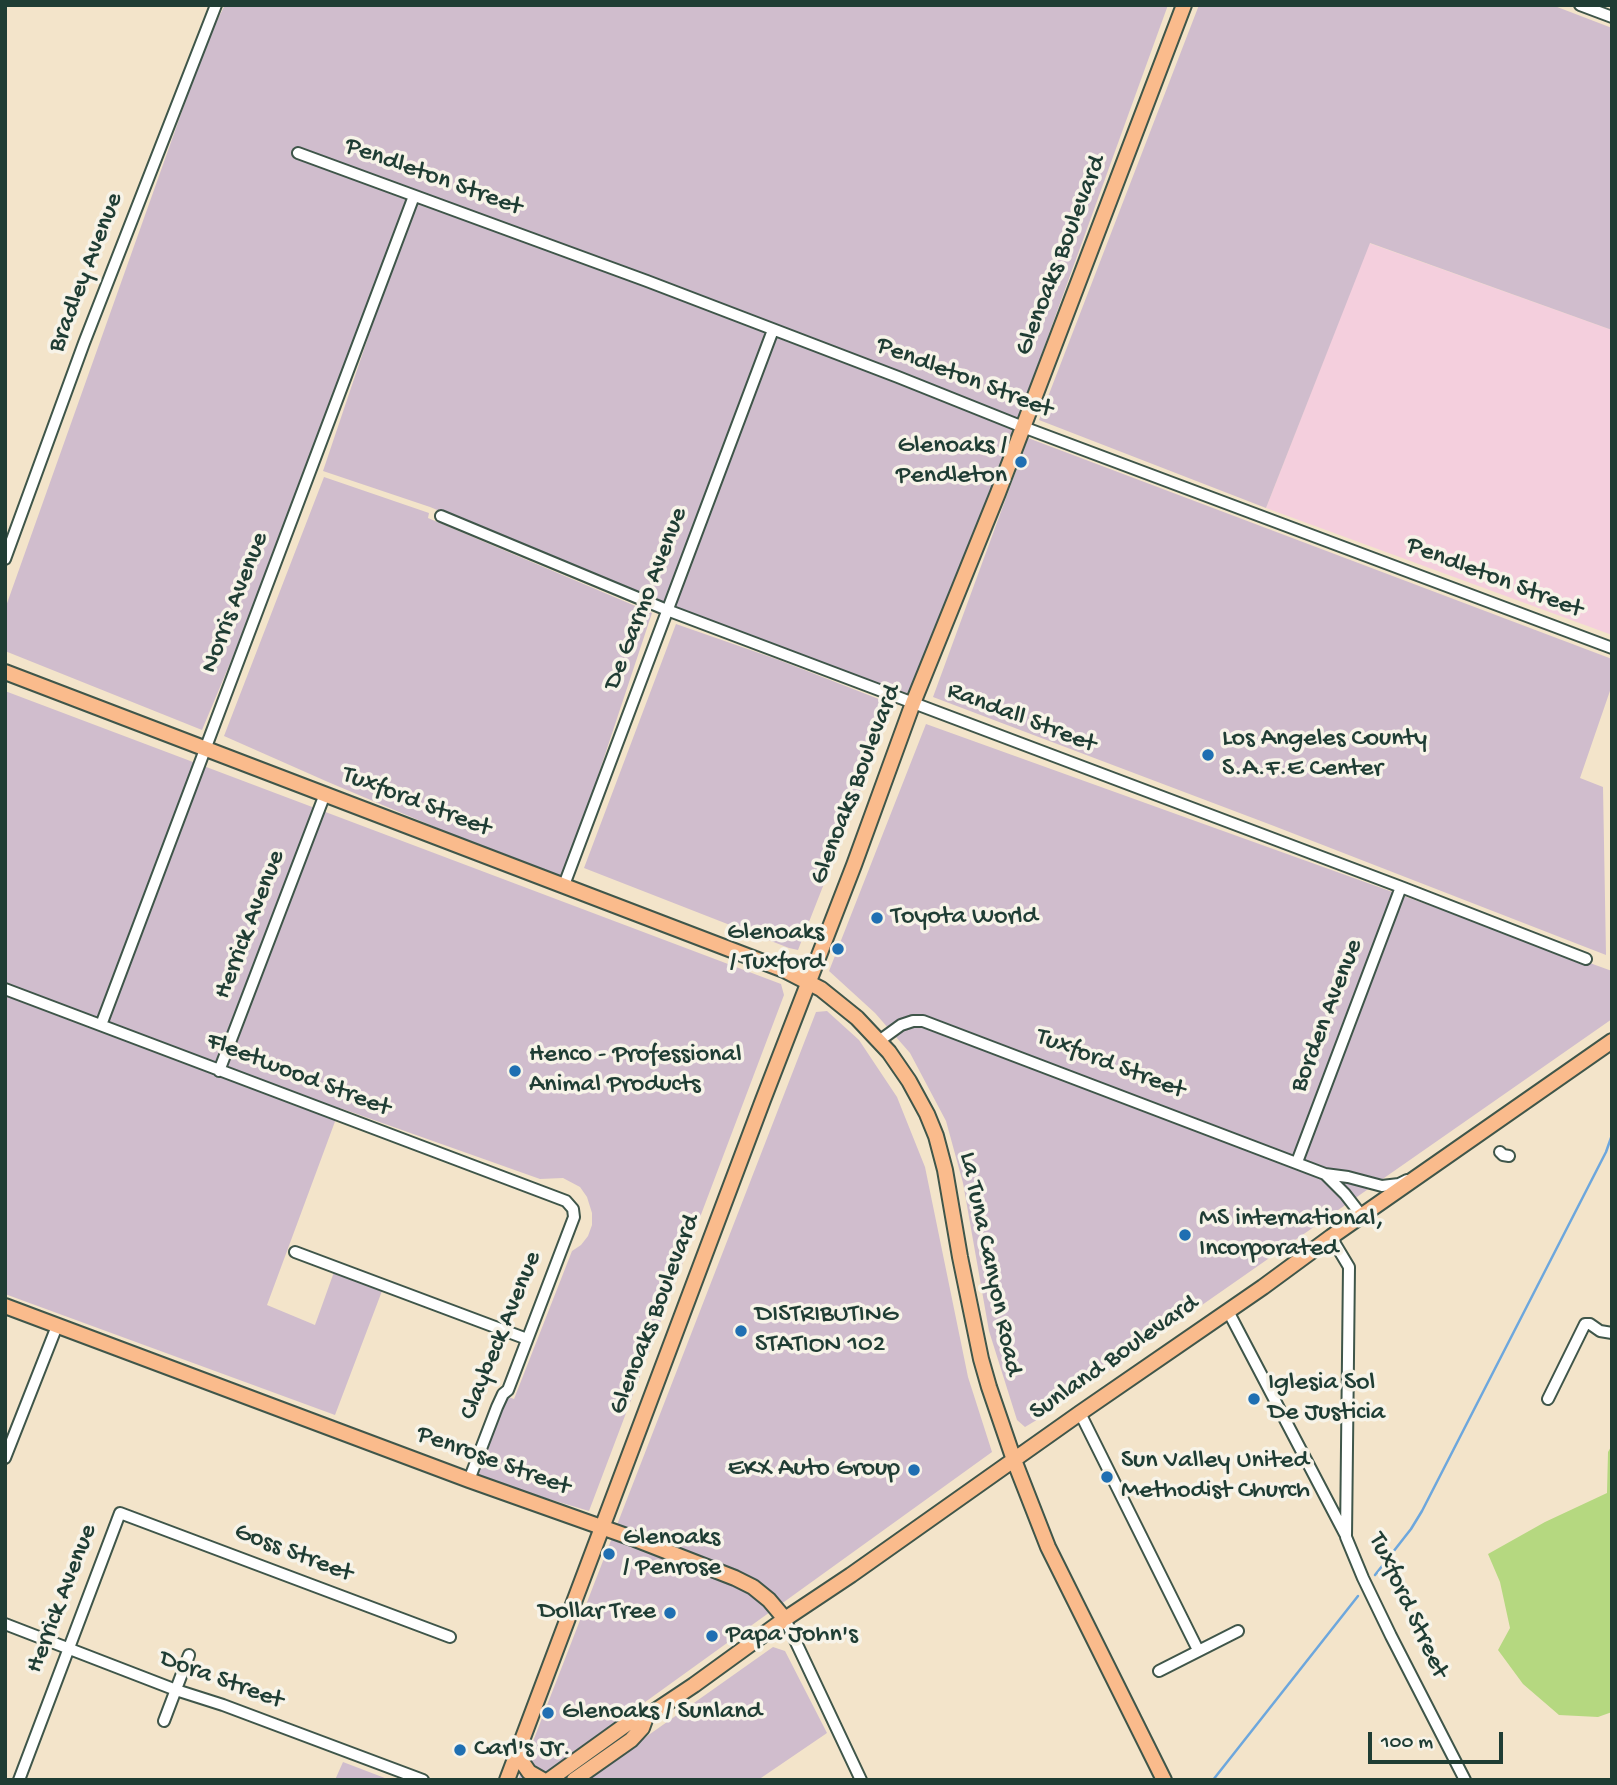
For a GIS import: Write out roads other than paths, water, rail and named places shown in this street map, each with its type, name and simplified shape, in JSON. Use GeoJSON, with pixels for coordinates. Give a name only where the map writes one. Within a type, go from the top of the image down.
{"type":"FeatureCollection","features":[{"type":"Feature","properties":{"kind":"main road","name":"Glenoaks Boulevard"},"geometry":{"type":"LineString","coordinates":[[507,1780],[913,703],[998,493],[1184,5]]}},
{"type":"Feature","properties":{"kind":"main road","name":"Tuxford Street"},"geometry":{"type":"LineString","coordinates":[[5,673],[564,885],[784,970],[808,982]]}},
{"type":"Feature","properties":{"kind":"main road","name":"La Tuna Canyon Road"},"geometry":{"type":"LineString","coordinates":[[808,982],[857,1018],[879,1041],[909,1081],[928,1114],[945,1170],[981,1359],[1014,1460],[1048,1547],[1164,1780]]}},
{"type":"Feature","properties":{"kind":"main road","name":"Sunland Boulevard"},"geometry":{"type":"LineString","coordinates":[[549,1780],[631,1721],[646,1717],[851,1575],[1612,1041]]}},
{"type":"Feature","properties":{"kind":"main road","name":"Penrose Street"},"geometry":{"type":"LineString","coordinates":[[5,1306],[735,1578],[753,1587],[769,1600],[785,1619]]}},
{"type":"Feature","properties":{"kind":"main road","name":"Sunland Boulevard"},"geometry":{"type":"LineString","coordinates":[[574,1780],[631,1740],[642,1728],[646,1717]]}},
{"type":"Feature","properties":{"kind":"main road"},"geometry":{"type":"LineString","coordinates":[[516,1753],[529,1772],[543,1780]]}},
{"type":"Feature","properties":{"kind":"street","name":"Bradley Avenue"},"geometry":{"type":"LineString","coordinates":[[5,559],[89,331],[216,5]]}},
{"type":"Feature","properties":{"kind":"street"},"geometry":{"type":"LineString","coordinates":[[1580,5],[1612,18]]}},
{"type":"Feature","properties":{"kind":"street","name":"Pendleton Street"},"geometry":{"type":"LineString","coordinates":[[298,153],[656,285],[1023,427],[1612,648]]}},
{"type":"Feature","properties":{"kind":"street","name":"Norris Avenue"},"geometry":{"type":"LineString","coordinates":[[101,1025],[414,196]]}},
{"type":"Feature","properties":{"kind":"street","name":"De Garmo Avenue"},"geometry":{"type":"LineString","coordinates":[[564,885],[773,330]]}},
{"type":"Feature","properties":{"kind":"street","name":"Randall Street"},"geometry":{"type":"LineString","coordinates":[[441,516],[667,610],[1586,959]]}},
{"type":"Feature","properties":{"kind":"street","name":"Herrick Avenue"},"geometry":{"type":"LineString","coordinates":[[219,1071],[325,794]]}},
{"type":"Feature","properties":{"kind":"street","name":"Borden Avenue"},"geometry":{"type":"LineString","coordinates":[[1297,1162],[1401,887]]}},
{"type":"Feature","properties":{"kind":"street","name":"Fleetwood Street"},"geometry":{"type":"LineString","coordinates":[[5,989],[566,1201],[573,1209]]}},
{"type":"Feature","properties":{"kind":"street","name":"Tuxford Street"},"geometry":{"type":"LineString","coordinates":[[879,1041],[901,1025],[923,1021],[1325,1174],[1382,1186],[1399,1184],[1432,1168]]}},
{"type":"Feature","properties":{"kind":"street","name":"Tuxford Street"},"geometry":{"type":"LineString","coordinates":[[1325,1174],[1362,1216]]}},
{"type":"Feature","properties":{"kind":"street","name":"Claybeck Avenue"},"geometry":{"type":"LineString","coordinates":[[469,1480],[497,1407],[508,1390],[574,1216],[573,1209]]}},
{"type":"Feature","properties":{"kind":"street","name":"Tuxford Street"},"geometry":{"type":"LineString","coordinates":[[1331,1237],[1349,1267],[1346,1537],[1391,1636],[1465,1780]]}},
{"type":"Feature","properties":{"kind":"street"},"geometry":{"type":"LineString","coordinates":[[295,1252],[527,1339]]}},
{"type":"Feature","properties":{"kind":"street"},"geometry":{"type":"LineString","coordinates":[[1228,1311],[1346,1537]]}},
{"type":"Feature","properties":{"kind":"street"},"geometry":{"type":"LineString","coordinates":[[1548,1399],[1585,1324],[1612,1333]]}},
{"type":"Feature","properties":{"kind":"street"},"geometry":{"type":"LineString","coordinates":[[5,1458],[57,1326]]}},
{"type":"Feature","properties":{"kind":"street"},"geometry":{"type":"LineString","coordinates":[[1080,1413],[1198,1650]]}},
{"type":"Feature","properties":{"kind":"street","name":"Herrick Avenue"},"geometry":{"type":"LineString","coordinates":[[19,1780],[120,1513]]}},
{"type":"Feature","properties":{"kind":"street","name":"Goss Street"},"geometry":{"type":"LineString","coordinates":[[120,1513],[450,1637]]}},
{"type":"Feature","properties":{"kind":"street","name":"Penrose Street"},"geometry":{"type":"LineString","coordinates":[[785,1619],[861,1780]]}},
{"type":"Feature","properties":{"kind":"street","name":"Dora Street"},"geometry":{"type":"LineString","coordinates":[[5,1624],[423,1780]]}},
{"type":"Feature","properties":{"kind":"street"},"geometry":{"type":"LineString","coordinates":[[1159,1671],[1238,1631]]}},
{"type":"Feature","properties":{"kind":"street"},"geometry":{"type":"LineString","coordinates":[[164,1721],[189,1655]]}},
{"type":"Feature","properties":{"kind":"waterway"},"geometry":{"type":"LineString","coordinates":[[1375,1575],[1422,1511],[1606,1152],[1612,1135]]}},
{"type":"Feature","properties":{"kind":"waterway"},"geometry":{"type":"LineString","coordinates":[[1213,1780],[1358,1596]]}},
{"type":"Feature","properties":{"kind":"place","name":"Glenoaks / Pendleton"},"geometry":{"type":"Point","coordinates":[1021,462]}},
{"type":"Feature","properties":{"kind":"place","name":"Los Angeles County S.A.F.E Center"},"geometry":{"type":"Point","coordinates":[1208,755]}},
{"type":"Feature","properties":{"kind":"place","name":"Toyota World"},"geometry":{"type":"Point","coordinates":[877,918]}},
{"type":"Feature","properties":{"kind":"place","name":"Glenoaks / Tuxford"},"geometry":{"type":"Point","coordinates":[838,949]}},
{"type":"Feature","properties":{"kind":"place","name":"Henco - Professional Animal Products"},"geometry":{"type":"Point","coordinates":[515,1071]}},
{"type":"Feature","properties":{"kind":"place","name":"MS international, Incorporated"},"geometry":{"type":"Point","coordinates":[1185,1235]}},
{"type":"Feature","properties":{"kind":"place","name":"DISTRIBUTING STATION 102"},"geometry":{"type":"Point","coordinates":[741,1331]}},
{"type":"Feature","properties":{"kind":"place","name":"Iglesia Sol De Justicia"},"geometry":{"type":"Point","coordinates":[1254,1399]}},
{"type":"Feature","properties":{"kind":"place","name":"EKX Auto Group"},"geometry":{"type":"Point","coordinates":[914,1470]}},
{"type":"Feature","properties":{"kind":"place","name":"Sun Valley United Methodist Church"},"geometry":{"type":"Point","coordinates":[1107,1477]}},
{"type":"Feature","properties":{"kind":"place","name":"Glenoaks / Penrose"},"geometry":{"type":"Point","coordinates":[609,1554]}},
{"type":"Feature","properties":{"kind":"place","name":"Dollar Tree"},"geometry":{"type":"Point","coordinates":[670,1613]}},
{"type":"Feature","properties":{"kind":"place","name":"Papa John's"},"geometry":{"type":"Point","coordinates":[712,1636]}},
{"type":"Feature","properties":{"kind":"place","name":"Glenoaks / Sunland"},"geometry":{"type":"Point","coordinates":[548,1713]}},
{"type":"Feature","properties":{"kind":"place","name":"Carl's Jr."},"geometry":{"type":"Point","coordinates":[460,1750]}}]}
